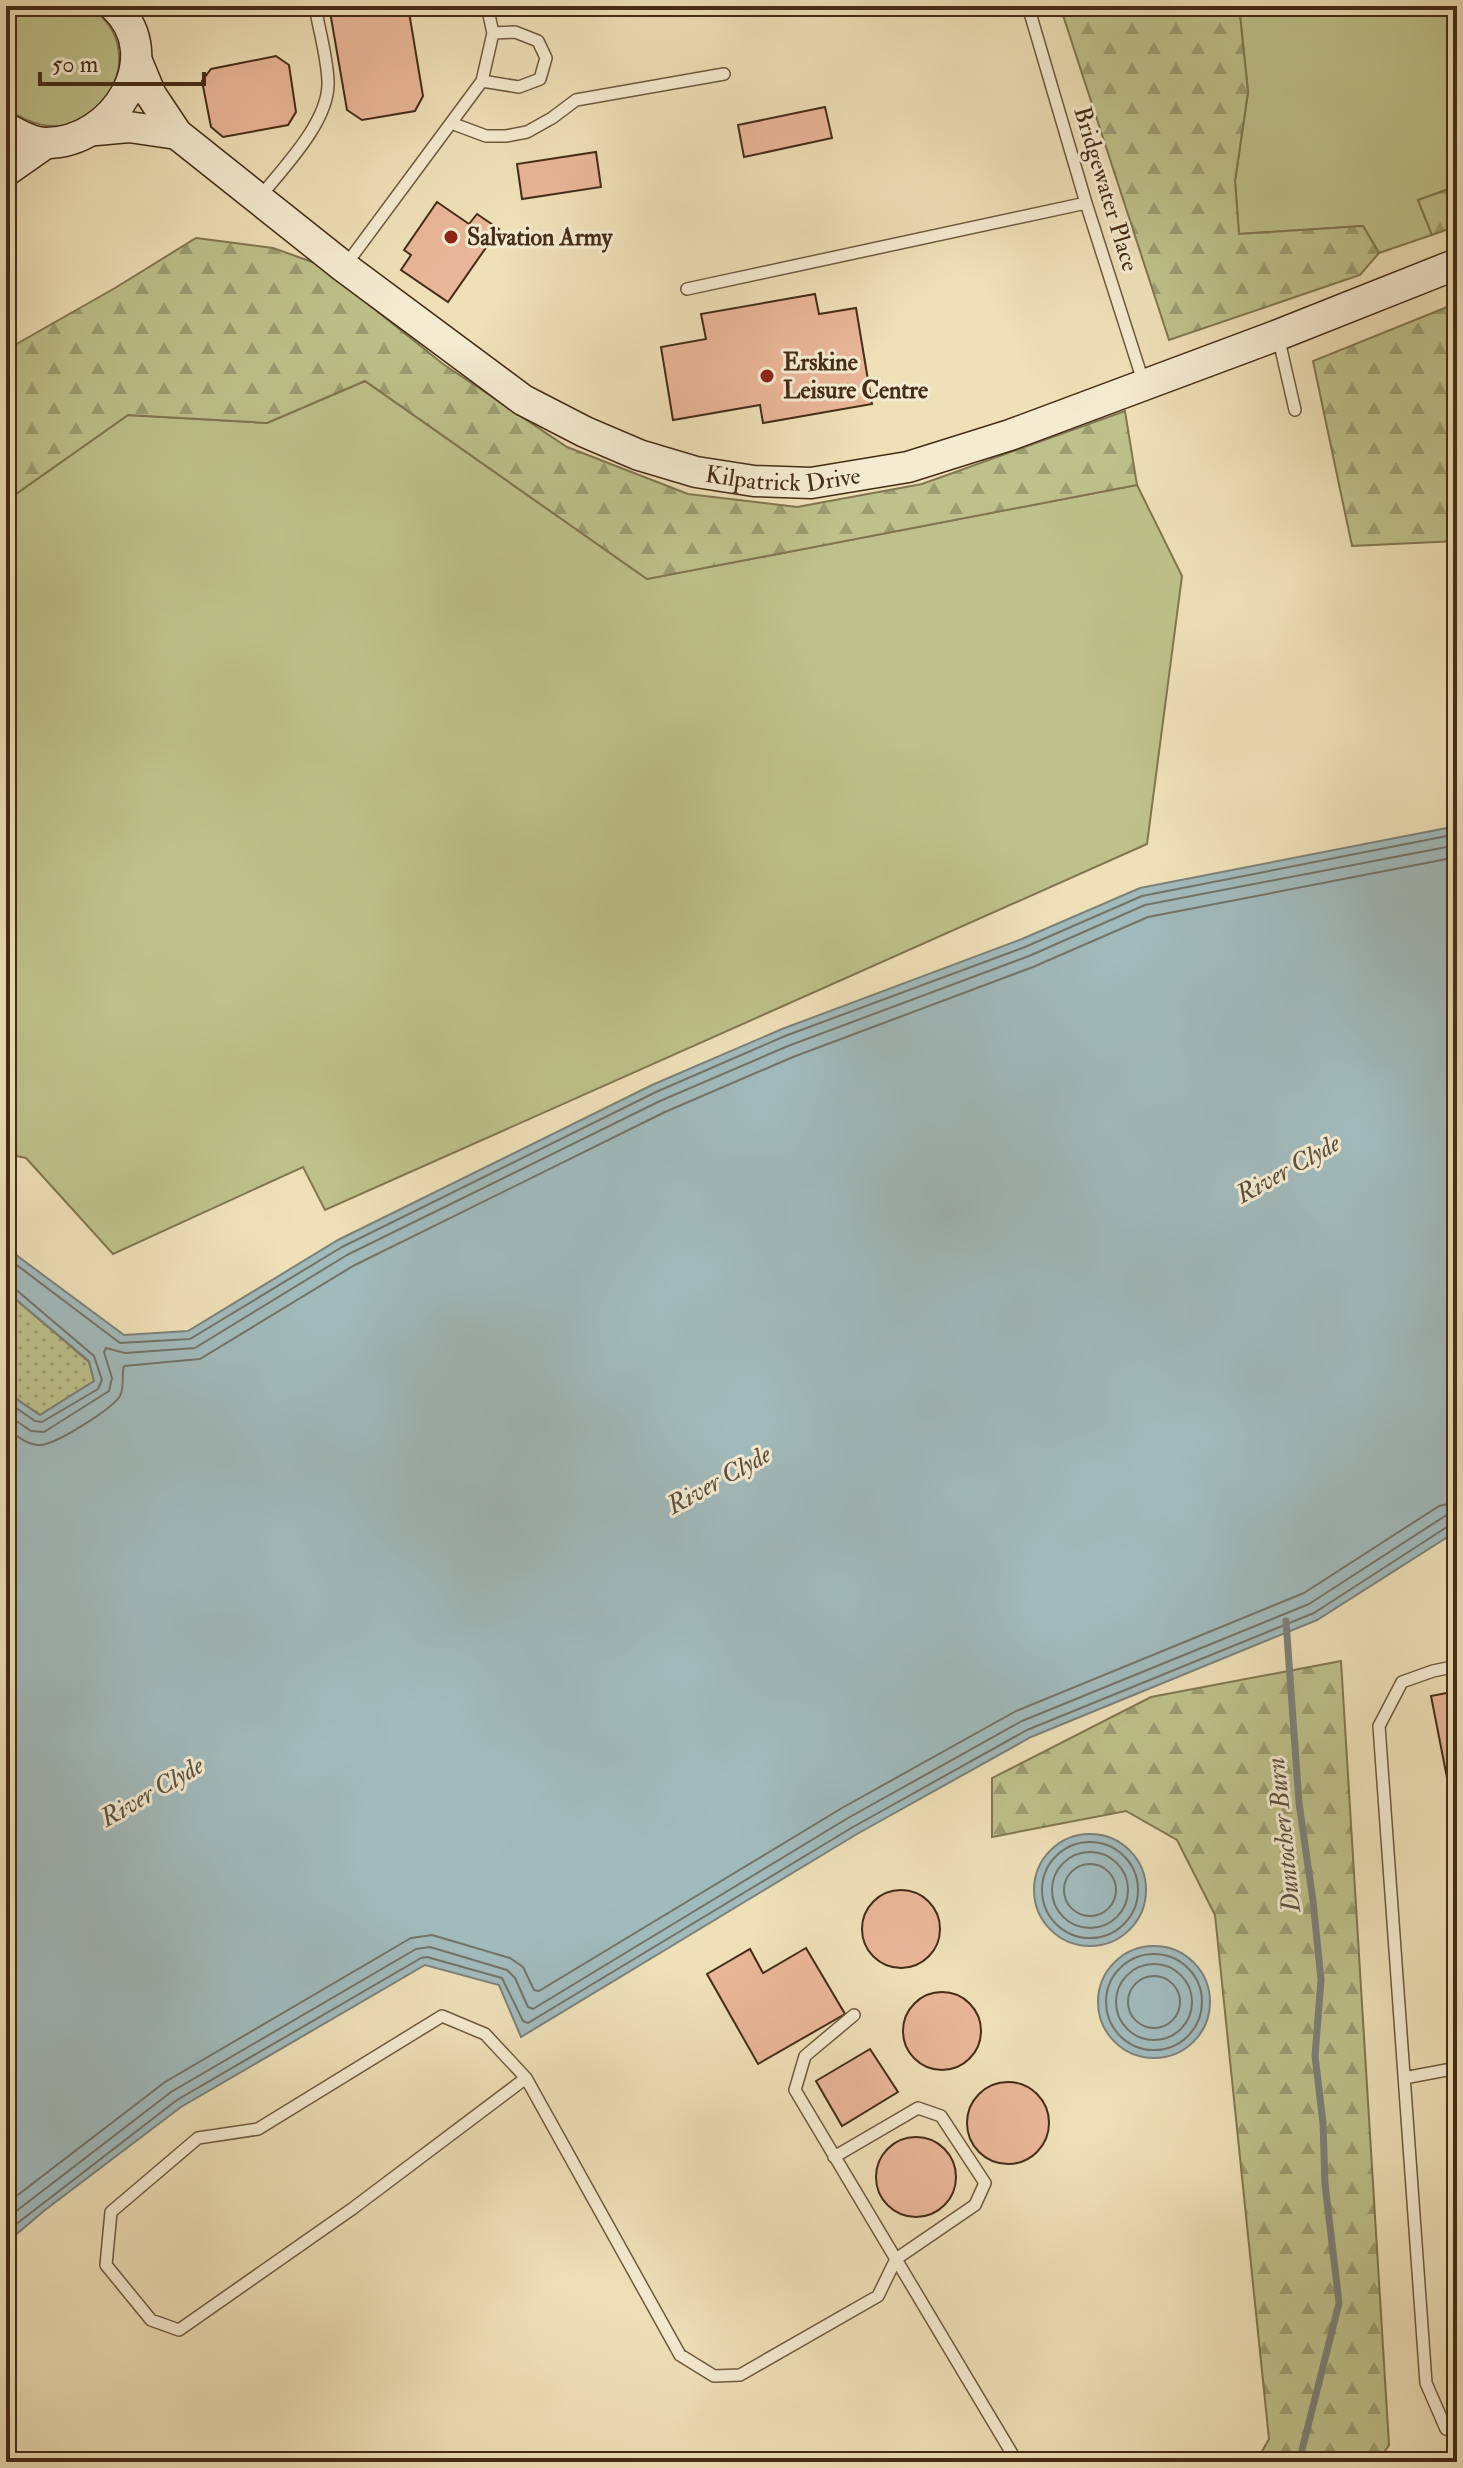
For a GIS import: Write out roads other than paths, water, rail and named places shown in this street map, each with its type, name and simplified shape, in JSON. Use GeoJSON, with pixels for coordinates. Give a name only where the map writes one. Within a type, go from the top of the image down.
{"type":"FeatureCollection","features":[{"type":"Feature","properties":{"kind":"street","name":"Kilpatrick Drive"},"geometry":{"type":"LineString","coordinates":[[118,8],[128,27],[136,59],[151,95],[177,134],[344,267],[523,400],[639,455],[696,472],[754,481],[811,483],[908,467],[1010,435],[1457,264]]}},
{"type":"Feature","properties":{"kind":"street"},"geometry":{"type":"LineString","coordinates":[[96,130],[111,117],[123,99],[136,59]]}},
{"type":"Feature","properties":{"kind":"street"},"geometry":{"type":"LineString","coordinates":[[6,128],[32,141],[46,143]]}},
{"type":"Feature","properties":{"kind":"street","name":"Kilpatrick Drive"},"geometry":{"type":"LineString","coordinates":[[46,143],[96,130],[140,128],[177,134]]}},
{"type":"Feature","properties":{"kind":"street"},"geometry":{"type":"LineString","coordinates":[[6,171],[46,143]]}},
{"type":"Feature","properties":{"kind":"lane"},"geometry":{"type":"LineString","coordinates":[[259,199],[316,123],[324,103],[328,82],[315,6]]}},
{"type":"Feature","properties":{"kind":"lane"},"geometry":{"type":"LineString","coordinates":[[344,267],[482,81],[493,33],[487,6]]}},
{"type":"Feature","properties":{"kind":"lane","name":"Bridgewater Place"},"geometry":{"type":"LineString","coordinates":[[1028,6],[1144,385]]}},
{"type":"Feature","properties":{"kind":"lane"},"geometry":{"type":"LineString","coordinates":[[482,81],[519,87],[540,79],[546,58],[538,41],[515,32],[493,33]]}},
{"type":"Feature","properties":{"kind":"lane"},"geometry":{"type":"LineString","coordinates":[[451,123],[486,136],[506,136],[527,132],[576,100],[724,74]]}},
{"type":"Feature","properties":{"kind":"lane"},"geometry":{"type":"LineString","coordinates":[[687,289],[1086,203]]}},
{"type":"Feature","properties":{"kind":"lane"},"geometry":{"type":"LineString","coordinates":[[1278,335],[1295,410]]}},
{"type":"Feature","properties":{"kind":"lane"},"geometry":{"type":"LineString","coordinates":[[1457,1666],[1402,1682],[1379,1726],[1426,2383],[1446,2429],[1457,2433]]}},
{"type":"Feature","properties":{"kind":"lane"},"geometry":{"type":"LineString","coordinates":[[854,2015],[805,2056],[795,2090],[1017,2462]]}},
{"type":"Feature","properties":{"kind":"lane"},"geometry":{"type":"LineString","coordinates":[[526,2078],[352,2209],[179,2330],[151,2320],[106,2265],[111,2212],[198,2138],[258,2129],[442,2016],[485,2034],[526,2078],[680,2355],[714,2376],[740,2375],[878,2296],[896,2259],[975,2205],[985,2183],[941,2116],[918,2108],[834,2157]]}},
{"type":"Feature","properties":{"kind":"lane"},"geometry":{"type":"LineString","coordinates":[[1404,2078],[1457,2068]]}},
{"type":"Feature","properties":{"kind":"water","name":"River Clyde"},"geometry":{"type":"Polygon","coordinates":[[[1457,826],[1457,1531],[1317,1620],[1031,1737],[857,1834],[521,2037],[499,1985],[425,1965],[181,2107],[6,2243],[6,1392],[40,1415],[94,1381],[89,1361],[6,1291],[8,1249],[124,1335],[188,1331],[338,1240],[652,1085],[782,1029],[1022,939],[1140,888],[1457,826]]]}},
{"type":"Feature","properties":{"kind":"water"},"geometry":{"type":"Polygon","coordinates":[[[1090,1834],[1111,1838],[1129,1851],[1142,1869],[1146,1890],[1142,1911],[1129,1929],[1111,1942],[1090,1946],[1069,1942],[1051,1929],[1038,1911],[1034,1890],[1038,1869],[1051,1851],[1069,1838],[1090,1834]]]}},
{"type":"Feature","properties":{"kind":"water"},"geometry":{"type":"Polygon","coordinates":[[[1154,1946],[1175,1950],[1193,1963],[1206,1981],[1210,2002],[1206,2023],[1193,2041],[1175,2054],[1154,2058],[1133,2054],[1115,2041],[1102,2023],[1098,2002],[1102,1981],[1115,1963],[1133,1950],[1154,1946]]]}},
{"type":"Feature","properties":{"kind":"waterway","name":"Duntocher Burn"},"geometry":{"type":"LineString","coordinates":[[1286,1621],[1299,1803],[1321,1980],[1315,2056],[1323,2123],[1325,2184],[1339,2303],[1299,2462]]}},
{"type":"Feature","properties":{"kind":"place","name":"Salvation Army"},"geometry":{"type":"Point","coordinates":[451,237]}},
{"type":"Feature","properties":{"kind":"place","name":"Erskine Leisure Centre"},"geometry":{"type":"Point","coordinates":[767,376]}}]}
